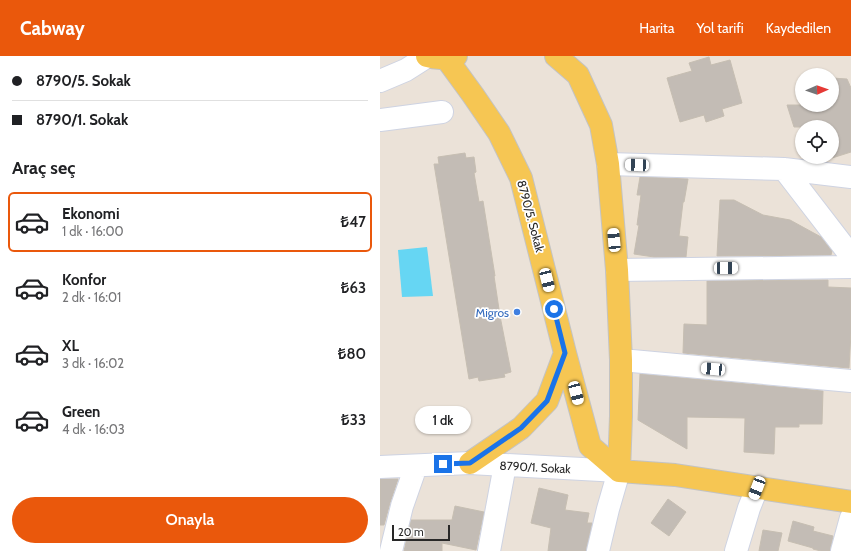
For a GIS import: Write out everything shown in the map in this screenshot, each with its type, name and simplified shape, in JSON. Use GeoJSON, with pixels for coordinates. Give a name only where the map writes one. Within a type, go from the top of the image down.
{"type":"FeatureCollection","features":[{"type":"Feature","properties":{"kind":"main road"},"geometry":{"type":"LineString","coordinates":[[556,56],[578,75],[601,125],[608,164],[617,270],[621,360],[619,471],[675,475],[851,502]]}},
{"type":"Feature","properties":{"kind":"main road","name":"8790/5. Sokak"},"geometry":{"type":"LineString","coordinates":[[439,57],[473,95],[499,133],[521,178],[590,446],[619,471]]}},
{"type":"Feature","properties":{"kind":"main road"},"geometry":{"type":"LineString","coordinates":[[470,463],[521,428],[547,401],[565,353]]}},
{"type":"Feature","properties":{"kind":"street"},"geometry":{"type":"LineString","coordinates":[[380,81],[439,57]]}},
{"type":"Feature","properties":{"kind":"street"},"geometry":{"type":"LineString","coordinates":[[380,120],[442,112]]}},
{"type":"Feature","properties":{"kind":"street"},"geometry":{"type":"LineString","coordinates":[[608,164],[784,169],[851,177]]}},
{"type":"Feature","properties":{"kind":"street"},"geometry":{"type":"LineString","coordinates":[[784,169],[851,256]]}},
{"type":"Feature","properties":{"kind":"street"},"geometry":{"type":"LineString","coordinates":[[617,270],[851,267]]}},
{"type":"Feature","properties":{"kind":"street"},"geometry":{"type":"LineString","coordinates":[[621,360],[851,381]]}},
{"type":"Feature","properties":{"kind":"street","name":"8790/1. Sokak"},"geometry":{"type":"LineString","coordinates":[[380,467],[470,463],[619,471]]}},
{"type":"Feature","properties":{"kind":"street"},"geometry":{"type":"LineString","coordinates":[[489,551],[505,465]]}},
{"type":"Feature","properties":{"kind":"street"},"geometry":{"type":"LineString","coordinates":[[391,551],[402,506],[416,466]]}},
{"type":"Feature","properties":{"kind":"street"},"geometry":{"type":"LineString","coordinates":[[598,551],[619,471]]}},
{"type":"Feature","properties":{"kind":"street"},"geometry":{"type":"LineString","coordinates":[[736,551],[749,508],[757,488]]}},
{"type":"Feature","properties":{"kind":"street"},"geometry":{"type":"LineString","coordinates":[[842,551],[851,518]]}},
{"type":"Feature","properties":{"kind":"water"},"geometry":{"type":"Polygon","coordinates":[[[427,247],[433,296],[402,297],[398,250],[427,247]]]}},
{"type":"Feature","properties":{"kind":"building"},"geometry":{"type":"Polygon","coordinates":[[[709,57],[711,65],[730,60],[742,103],[722,109],[724,116],[706,122],[704,115],[680,122],[667,78],[692,71],[689,63],[709,57]]]}},
{"type":"Feature","properties":{"kind":"building"},"geometry":{"type":"Polygon","coordinates":[[[839,78],[847,79],[851,88],[851,152],[839,156],[839,120],[795,120],[794,127],[787,105],[795,105],[795,112],[839,112],[839,78]]]}},
{"type":"Feature","properties":{"kind":"building"},"geometry":{"type":"Polygon","coordinates":[[[465,153],[466,158],[474,157],[476,172],[474,173],[479,202],[483,201],[500,316],[511,372],[504,374],[505,377],[479,381],[478,377],[469,379],[434,164],[439,164],[438,157],[465,153]]]}},
{"type":"Feature","properties":{"kind":"building"},"geometry":{"type":"Polygon","coordinates":[[[640,177],[688,179],[683,202],[679,236],[688,237],[686,257],[654,257],[634,254],[639,225],[637,225],[641,195],[637,195],[640,177]]]}},
{"type":"Feature","properties":{"kind":"building"},"geometry":{"type":"Polygon","coordinates":[[[720,200],[734,200],[763,215],[790,220],[821,237],[832,251],[831,255],[717,256],[720,200]]]}},
{"type":"Feature","properties":{"kind":"building"},"geometry":{"type":"Polygon","coordinates":[[[828,280],[828,287],[851,288],[849,368],[683,353],[684,324],[707,325],[707,281],[828,280]]]}},
{"type":"Feature","properties":{"kind":"building"},"geometry":{"type":"Polygon","coordinates":[[[640,374],[823,391],[822,424],[799,424],[799,427],[775,427],[774,454],[744,452],[745,418],[687,417],[687,449],[638,420],[640,374]]]}},
{"type":"Feature","properties":{"kind":"building"},"geometry":{"type":"Polygon","coordinates":[[[380,479],[398,479],[384,525],[380,525],[380,479]]]}},
{"type":"Feature","properties":{"kind":"building"},"geometry":{"type":"Polygon","coordinates":[[[539,488],[568,495],[565,510],[589,513],[587,523],[592,523],[586,551],[548,551],[551,528],[531,523],[539,488]]]}},
{"type":"Feature","properties":{"kind":"building"},"geometry":{"type":"Polygon","coordinates":[[[668,499],[686,512],[669,536],[651,523],[668,499]]]}},
{"type":"Feature","properties":{"kind":"building"},"geometry":{"type":"Polygon","coordinates":[[[455,506],[484,512],[476,550],[442,543],[442,551],[404,551],[411,520],[452,520],[455,506]]]}},
{"type":"Feature","properties":{"kind":"building"},"geometry":{"type":"Polygon","coordinates":[[[793,521],[814,527],[813,531],[833,536],[830,551],[821,551],[788,541],[793,521]]]}},
{"type":"Feature","properties":{"kind":"building"},"geometry":{"type":"Polygon","coordinates":[[[763,530],[782,533],[778,551],[759,551],[763,530]]]}},
{"type":"Feature","properties":{"kind":"place","name":"Migros"},"geometry":{"type":"Point","coordinates":[517,312]}},
{"type":"Feature","properties":{"kind":"route"},"geometry":{"type":"LineString","coordinates":[[443,464],[470,463],[521,428],[547,401],[565,353],[554,309]]}}]}
